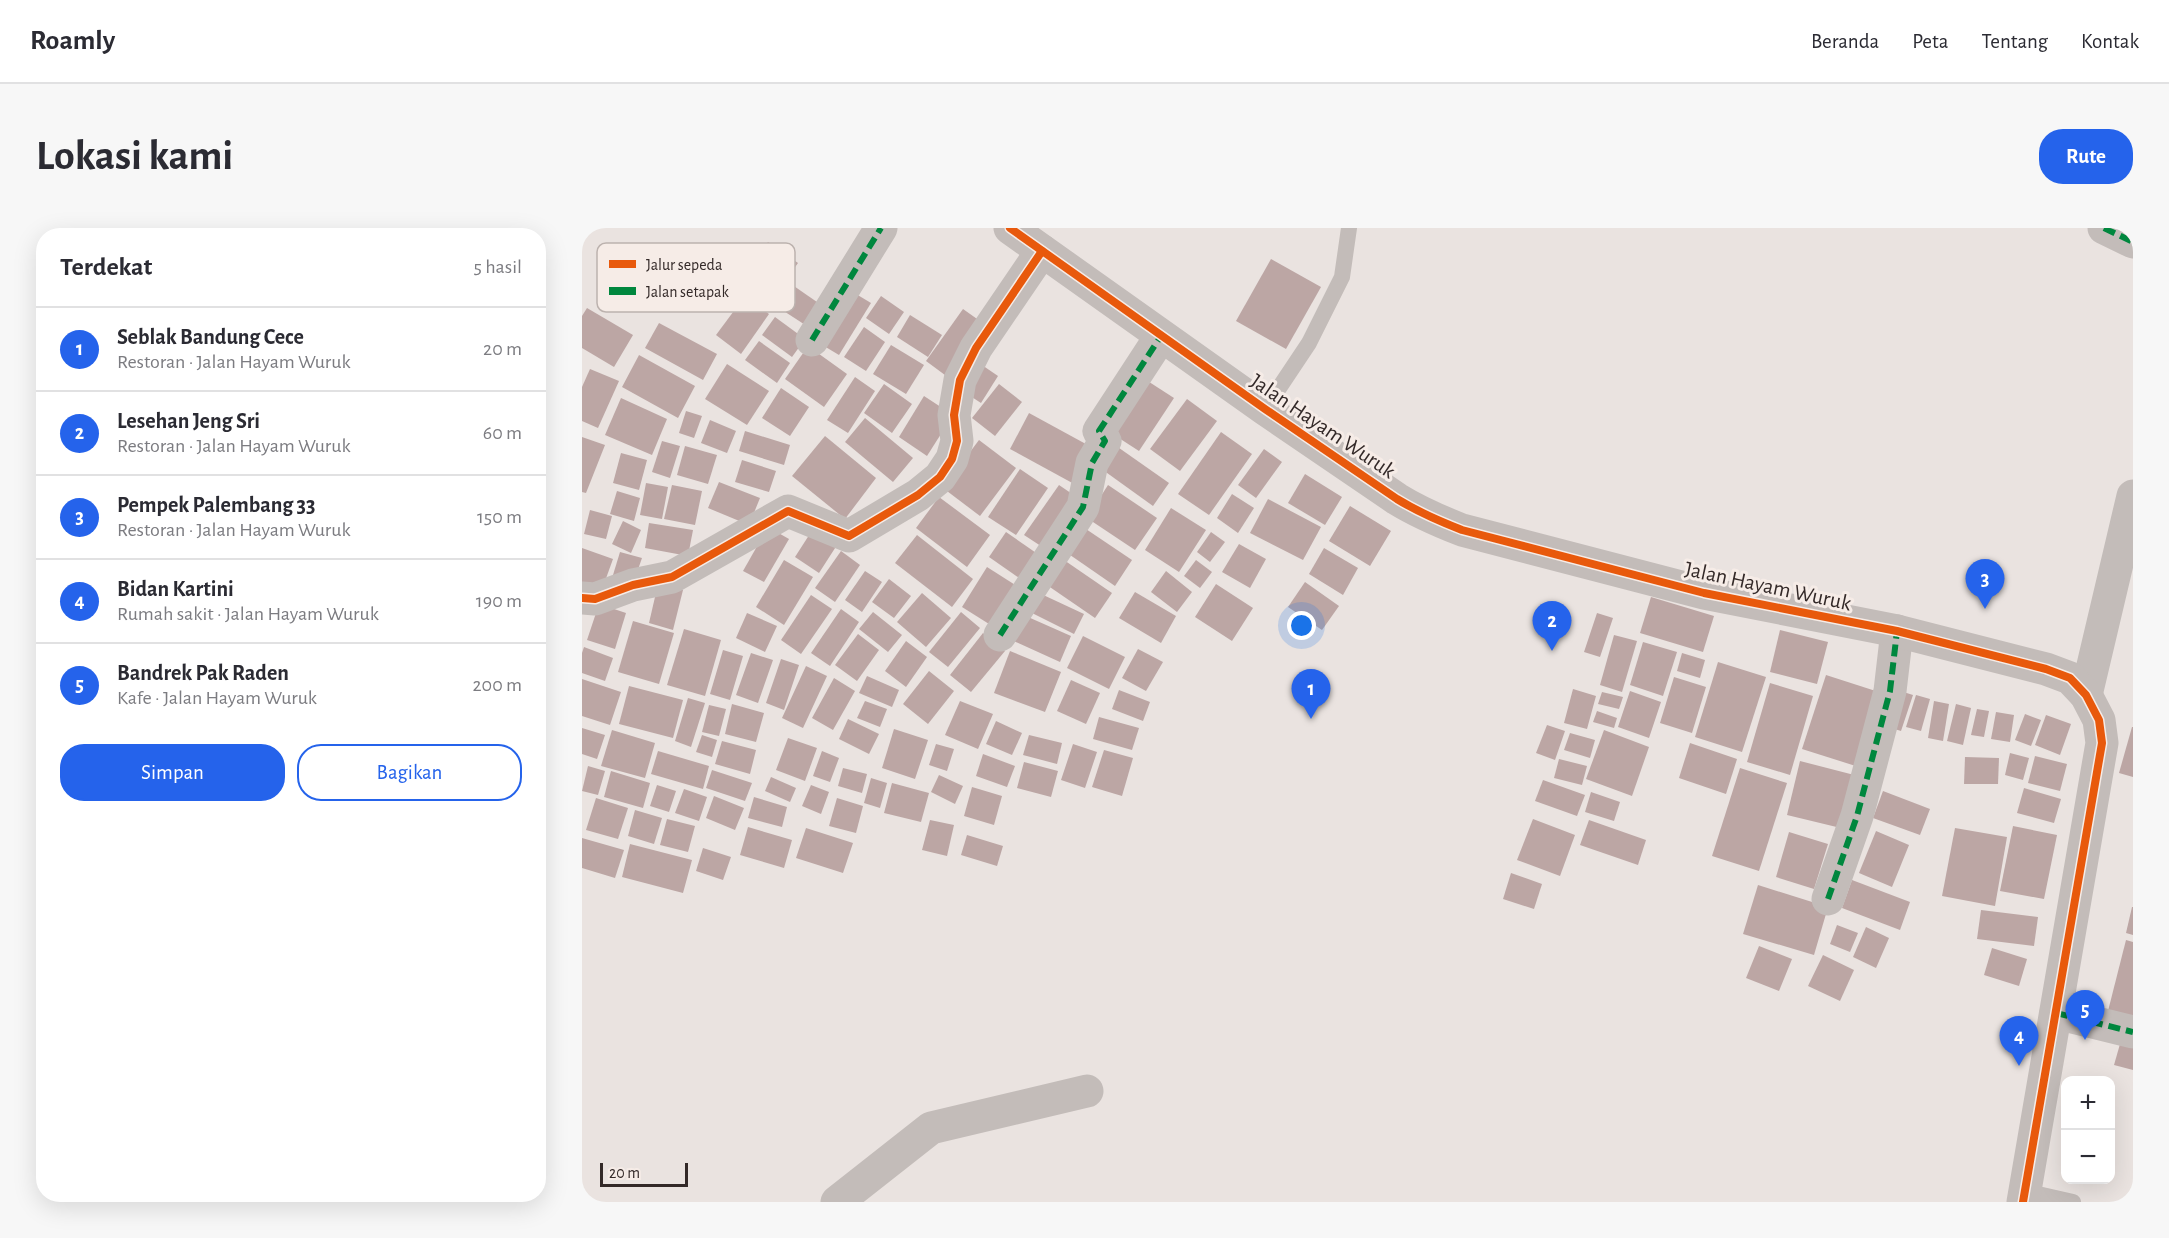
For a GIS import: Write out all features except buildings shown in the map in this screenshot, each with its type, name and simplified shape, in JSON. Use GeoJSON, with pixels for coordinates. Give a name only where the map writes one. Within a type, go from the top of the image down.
{"type":"FeatureCollection","features":[{"type":"Feature","properties":{"kind":"street"},"geometry":{"type":"LineString","coordinates":[[812,340],[881,228]]}},
{"type":"Feature","properties":{"kind":"street","name":"Jalan Hayam Wuruk"},"geometry":{"type":"LineString","coordinates":[[1010,228],[1265,409],[1420,513],[1462,530],[1704,593],[1897,632],[2046,669],[2070,678],[2086,695],[2099,720],[2102,743],[2024,1196]]}},
{"type":"Feature","properties":{"kind":"street"},"geometry":{"type":"LineString","coordinates":[[2104,228],[2133,242]]}},
{"type":"Feature","properties":{"kind":"street"},"geometry":{"type":"LineString","coordinates":[[582,598],[595,599],[633,585],[672,577],[788,511],[849,536],[918,495],[940,477],[952,459],[957,441],[954,415],[960,380],[976,348],[1042,251]]}},
{"type":"Feature","properties":{"kind":"street"},"geometry":{"type":"LineString","coordinates":[[1000,635],[1083,507],[1092,463],[1105,441],[1099,431],[1161,336]]}},
{"type":"Feature","properties":{"kind":"street"},"geometry":{"type":"LineString","coordinates":[[2086,695],[2122,591],[2133,496]]}},
{"type":"Feature","properties":{"kind":"street"},"geometry":{"type":"LineString","coordinates":[[1828,899],[1857,816],[1890,691],[1897,632]]}},
{"type":"Feature","properties":{"kind":"street"},"geometry":{"type":"LineString","coordinates":[[2056,1013],[2133,1032]]}},
{"type":"Feature","properties":{"kind":"street"},"geometry":{"type":"LineString","coordinates":[[837,1202],[931,1128],[1088,1091]]}},
{"type":"Feature","properties":{"kind":"lane"},"geometry":{"type":"LineString","coordinates":[[1265,409],[1310,343],[1342,277],[1349,228]]}},
{"type":"Feature","properties":{"kind":"lane"},"geometry":{"type":"LineString","coordinates":[[2024,1196],[2073,1202]]}},
{"type":"Feature","properties":{"kind":"marked path"},"geometry":{"type":"LineString","coordinates":[[812,340],[881,228]]}},
{"type":"Feature","properties":{"kind":"marked path"},"geometry":{"type":"LineString","coordinates":[[2104,228],[2133,242]]}},
{"type":"Feature","properties":{"kind":"marked path"},"geometry":{"type":"LineString","coordinates":[[1000,635],[1083,507],[1092,463],[1105,441],[1099,431],[1161,336]]}},
{"type":"Feature","properties":{"kind":"marked path"},"geometry":{"type":"LineString","coordinates":[[1828,899],[1857,816],[1890,691],[1897,631]]}},
{"type":"Feature","properties":{"kind":"marked path"},"geometry":{"type":"LineString","coordinates":[[2056,1013],[2133,1032]]}},
{"type":"Feature","properties":{"kind":"cycle path"},"geometry":{"type":"LineString","coordinates":[[1010,228],[1265,409],[1397,499],[1445,523],[1462,530],[1704,593],[1897,631],[2046,669],[2070,678],[2086,695],[2099,720],[2102,743],[2023,1202]]}},
{"type":"Feature","properties":{"kind":"cycle path"},"geometry":{"type":"LineString","coordinates":[[582,598],[595,599],[633,585],[672,577],[788,511],[849,536],[918,495],[940,477],[952,459],[957,441],[954,415],[960,380],[976,348],[1042,251]]}},
{"type":"Feature","properties":{"kind":"place","name":"Pempek Palembang 33"},"geometry":{"type":"Point","coordinates":[1985,609]}},
{"type":"Feature","properties":{"kind":"place","name":"Lesehan Jeng Sri"},"geometry":{"type":"Point","coordinates":[1552,651]}},
{"type":"Feature","properties":{"kind":"place","name":"Seblak Bandung Cece"},"geometry":{"type":"Point","coordinates":[1311,719]}},
{"type":"Feature","properties":{"kind":"place","name":"Bandrek Pak Raden"},"geometry":{"type":"Point","coordinates":[2085,1040]}},
{"type":"Feature","properties":{"kind":"place","name":"Bidan Kartini"},"geometry":{"type":"Point","coordinates":[2019,1066]}}]}
